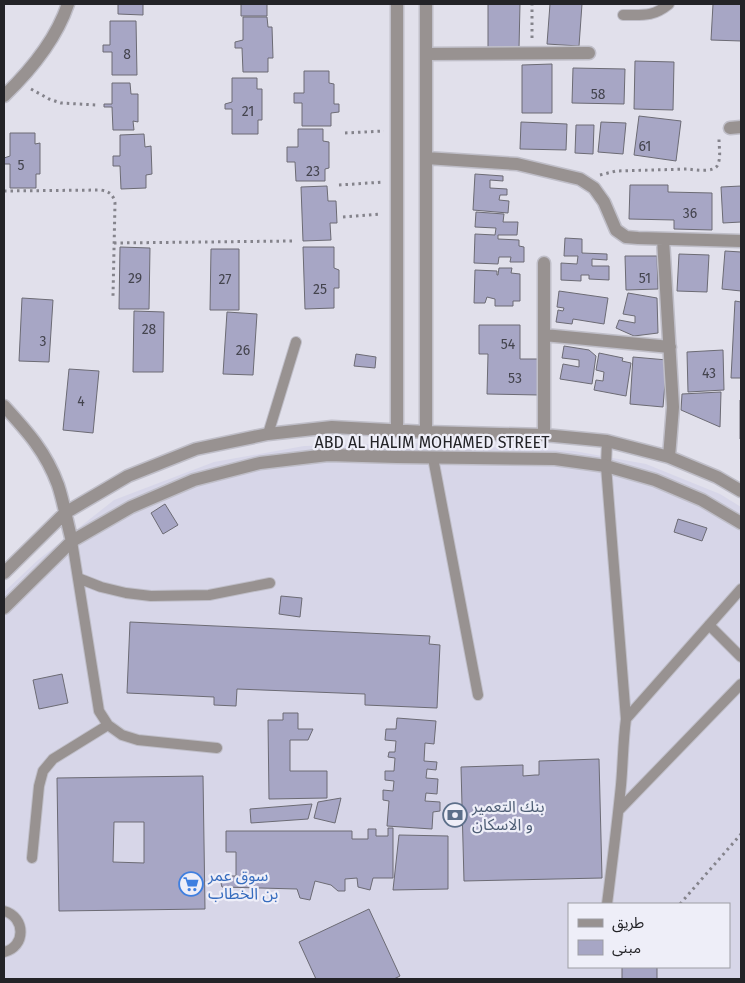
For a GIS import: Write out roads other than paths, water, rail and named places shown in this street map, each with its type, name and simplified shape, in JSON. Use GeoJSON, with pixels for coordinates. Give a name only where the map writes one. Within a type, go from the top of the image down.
{"type":"FeatureCollection","features":[{"type":"Feature","properties":{"kind":"street"},"geometry":{"type":"LineString","coordinates":[[4,96],[45,51],[68,4]]}},
{"type":"Feature","properties":{"kind":"street"},"geometry":{"type":"LineString","coordinates":[[397,4],[397,431]]}},
{"type":"Feature","properties":{"kind":"street"},"geometry":{"type":"LineString","coordinates":[[426,4],[426,432]]}},
{"type":"Feature","properties":{"kind":"street"},"geometry":{"type":"LineString","coordinates":[[426,54],[589,53]]}},
{"type":"Feature","properties":{"kind":"street"},"geometry":{"type":"LineString","coordinates":[[426,158],[516,164],[580,179],[594,188],[604,202],[616,230],[626,237],[741,241]]}},
{"type":"Feature","properties":{"kind":"street"},"geometry":{"type":"LineString","coordinates":[[663,239],[673,407],[669,457]]}},
{"type":"Feature","properties":{"kind":"street"},"geometry":{"type":"LineString","coordinates":[[544,263],[544,435]]}},
{"type":"Feature","properties":{"kind":"street"},"geometry":{"type":"LineString","coordinates":[[544,335],[670,347]]}},
{"type":"Feature","properties":{"kind":"street"},"geometry":{"type":"LineString","coordinates":[[4,406],[30,435],[46,459],[58,485],[72,541]]}},
{"type":"Feature","properties":{"kind":"street","name":"ABD AL HALIM MOHAMED STREET"},"geometry":{"type":"LineString","coordinates":[[4,573],[65,513],[128,476],[196,449],[268,434],[332,428],[544,435],[607,441],[669,457],[717,477],[741,491]]}},
{"type":"Feature","properties":{"kind":"street","name":"ABD AL HALIM MOHAMED STREET"},"geometry":{"type":"LineString","coordinates":[[4,608],[72,541],[131,506],[194,480],[260,463],[328,455],[555,459],[606,466],[662,484],[702,500],[741,524]]}},
{"type":"Feature","properties":{"kind":"lane"},"geometry":{"type":"LineString","coordinates":[[623,15],[645,15],[658,12],[669,4]]}},
{"type":"Feature","properties":{"kind":"lane"},"geometry":{"type":"LineString","coordinates":[[268,434],[296,342]]}},
{"type":"Feature","properties":{"kind":"lane"},"geometry":{"type":"LineString","coordinates":[[607,441],[606,466],[626,719],[619,810],[608,903]]}},
{"type":"Feature","properties":{"kind":"lane"},"geometry":{"type":"LineString","coordinates":[[433,458],[478,695]]}},
{"type":"Feature","properties":{"kind":"lane"},"geometry":{"type":"LineString","coordinates":[[72,541],[98,711],[108,725],[122,735],[138,740],[216,748]]}},
{"type":"Feature","properties":{"kind":"lane"},"geometry":{"type":"LineString","coordinates":[[78,578],[101,587],[151,596],[209,594],[270,583]]}},
{"type":"Feature","properties":{"kind":"lane"},"geometry":{"type":"LineString","coordinates":[[626,719],[741,589]]}},
{"type":"Feature","properties":{"kind":"lane"},"geometry":{"type":"LineString","coordinates":[[710,625],[741,657]]}},
{"type":"Feature","properties":{"kind":"lane"},"geometry":{"type":"LineString","coordinates":[[619,810],[741,684]]}},
{"type":"Feature","properties":{"kind":"lane"},"geometry":{"type":"LineString","coordinates":[[32,858],[39,786],[43,771],[53,759],[108,725]]}},
{"type":"Feature","properties":{"kind":"lane"},"geometry":{"type":"LineString","coordinates":[[4,911],[13,915],[18,920],[20,935],[14,947],[4,952]]}},
{"type":"Feature","properties":{"kind":"place","name":"بنك التعمير و الاسكان"},"geometry":{"type":"Point","coordinates":[455,815]}},
{"type":"Feature","properties":{"kind":"place","name":"سوق عمر بن الخطاب"},"geometry":{"type":"Point","coordinates":[191,884]}}]}
